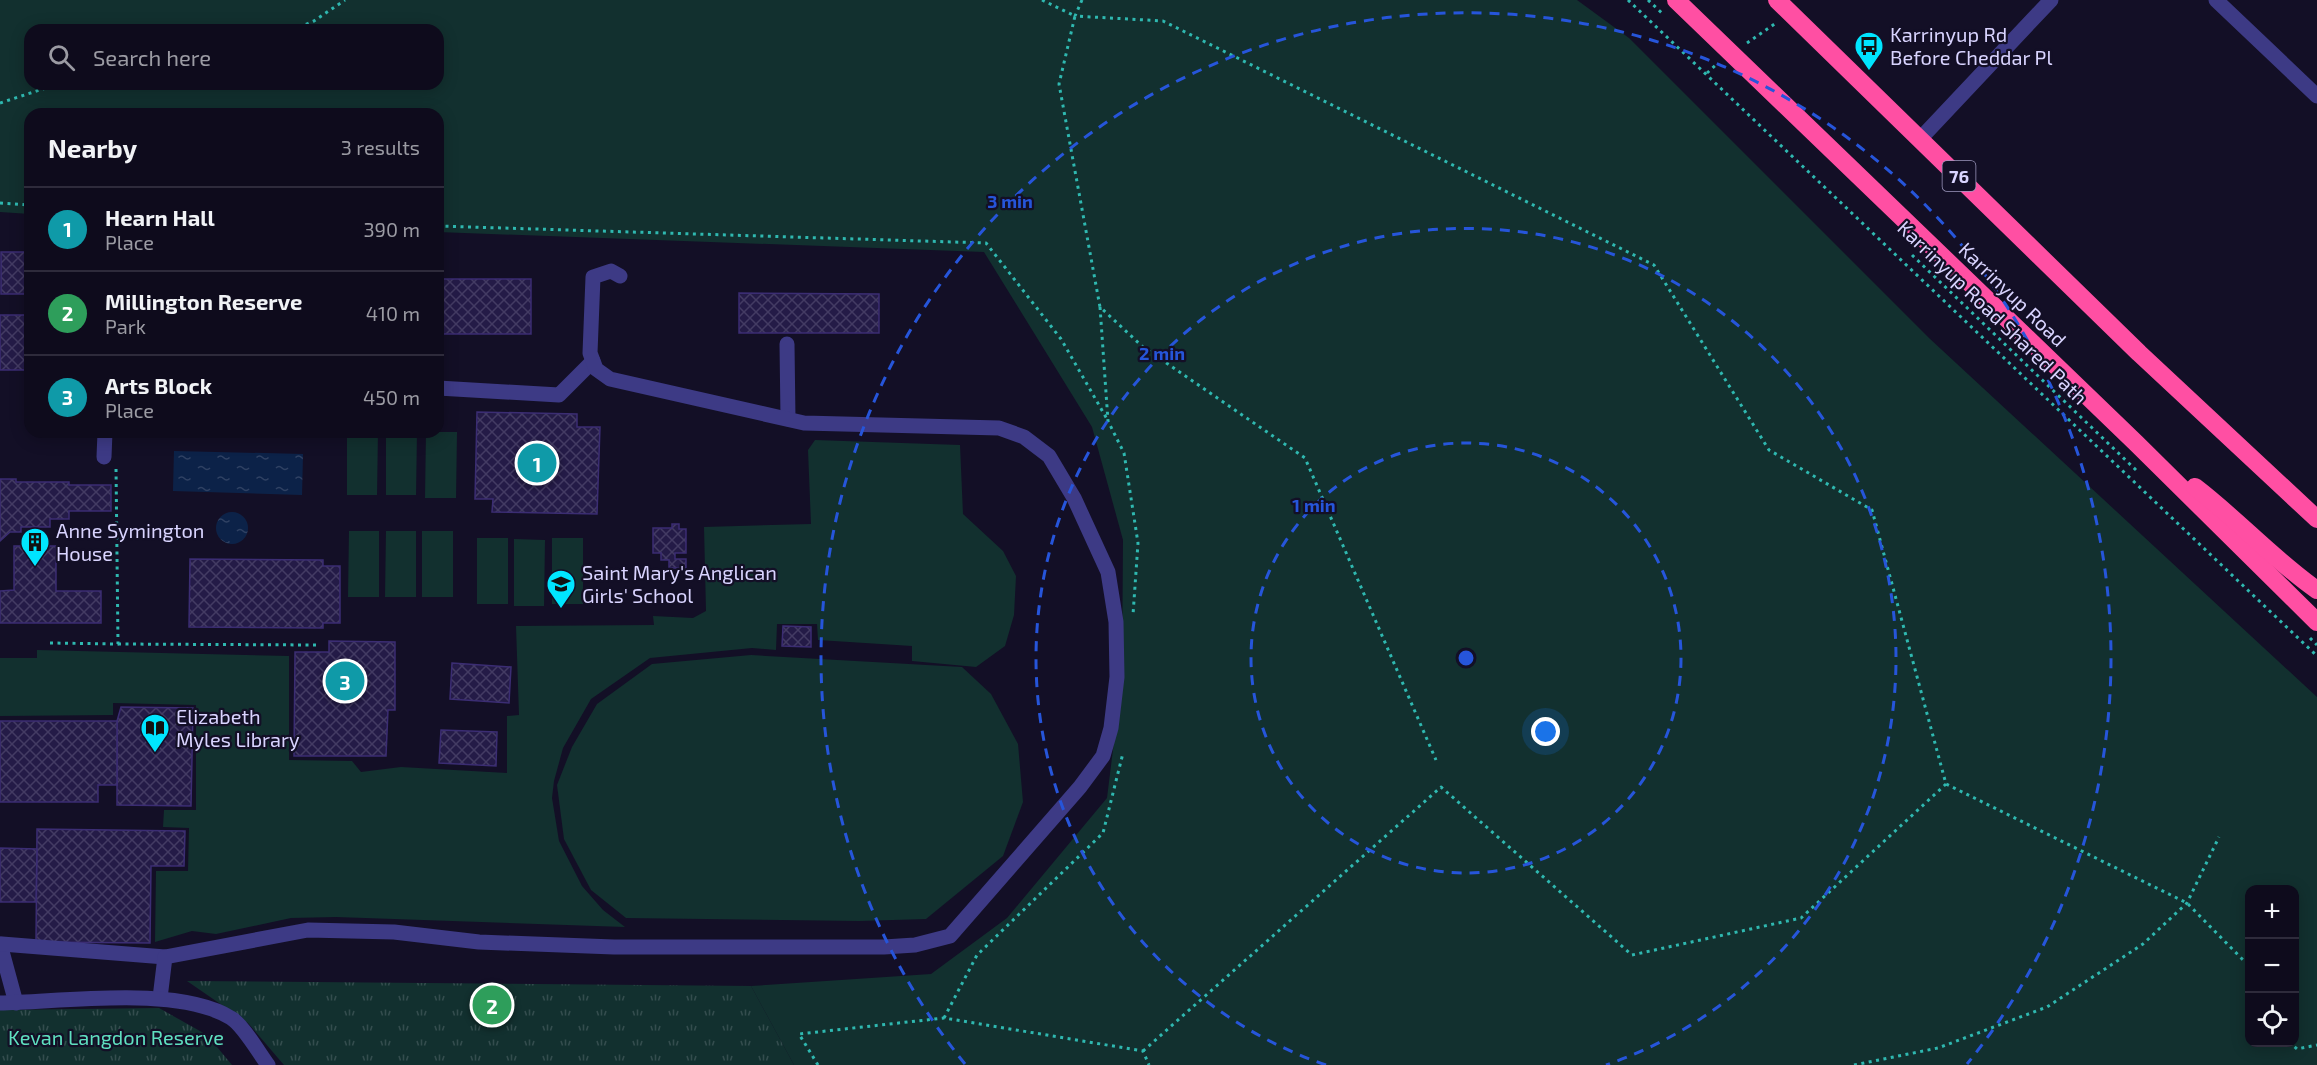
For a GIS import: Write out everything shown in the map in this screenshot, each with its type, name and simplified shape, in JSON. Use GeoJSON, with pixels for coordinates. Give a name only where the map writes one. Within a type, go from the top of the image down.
{"type":"FeatureCollection","features":[{"type":"Feature","properties":{"kind":"highway","name":"Karrinyup Road"},"geometry":{"type":"LineString","coordinates":[[1676,0],[1722,59],[2136,442],[2313,629]]}},
{"type":"Feature","properties":{"kind":"highway","name":"76"},"geometry":{"type":"LineString","coordinates":[[1784,6],[2139,353],[2317,519]]}},
{"type":"Feature","properties":{"kind":"highway"},"geometry":{"type":"LineString","coordinates":[[2136,442],[2233,516],[2302,580],[2317,590]]}},
{"type":"Feature","properties":{"kind":"street"},"geometry":{"type":"LineString","coordinates":[[1921,138],[2051,0]]}},
{"type":"Feature","properties":{"kind":"street"},"geometry":{"type":"LineString","coordinates":[[2216,0],[2317,96]]}},
{"type":"Feature","properties":{"kind":"street"},"geometry":{"type":"LineString","coordinates":[[267,1065],[233,1019],[197,1003],[160,998],[8,1003],[1,944],[165,957],[308,930],[394,932],[479,942],[614,947],[915,945],[950,936],[1065,805],[1103,756],[1111,728],[1117,677],[1116,622],[1108,572],[1074,498],[1048,456],[1024,437],[999,428],[804,423],[610,379],[596,369],[590,353],[593,277],[611,271],[620,276]]}},
{"type":"Feature","properties":{"kind":"street"},"geometry":{"type":"LineString","coordinates":[[787,345],[788,419]]}},
{"type":"Feature","properties":{"kind":"street"},"geometry":{"type":"LineString","coordinates":[[444,388],[559,394],[593,361]]}},
{"type":"Feature","properties":{"kind":"street"},"geometry":{"type":"LineString","coordinates":[[106,438],[110,456]]}},
{"type":"Feature","properties":{"kind":"street"},"geometry":{"type":"LineString","coordinates":[[160,998],[165,957]]}},
{"type":"Feature","properties":{"kind":"path"},"geometry":{"type":"LineString","coordinates":[[307,24],[345,0]]}},
{"type":"Feature","properties":{"kind":"path"},"geometry":{"type":"LineString","coordinates":[[1042,0],[1075,16],[1162,21],[1654,266],[1769,450],[1872,510],[1946,784],[2187,903],[2245,962]]}},
{"type":"Feature","properties":{"kind":"path"},"geometry":{"type":"LineString","coordinates":[[1082,0],[1075,16],[1059,84],[1100,307],[1108,420]]}},
{"type":"Feature","properties":{"kind":"path"},"geometry":{"type":"LineString","coordinates":[[1628,0],[2317,656]]}},
{"type":"Feature","properties":{"kind":"path"},"geometry":{"type":"LineString","coordinates":[[1648,0],[1665,16]]}},
{"type":"Feature","properties":{"kind":"path"},"geometry":{"type":"LineString","coordinates":[[1707,73],[1784,6]]}},
{"type":"Feature","properties":{"kind":"path"},"geometry":{"type":"LineString","coordinates":[[1722,59],[1724,73]]}},
{"type":"Feature","properties":{"kind":"path"},"geometry":{"type":"LineString","coordinates":[[0,103],[40,90]]}},
{"type":"Feature","properties":{"kind":"path"},"geometry":{"type":"LineString","coordinates":[[0,203],[24,205]]}},
{"type":"Feature","properties":{"kind":"path"},"geometry":{"type":"LineString","coordinates":[[444,225],[987,243],[1061,339],[1108,420],[1124,453],[1138,543],[1133,622]]}},
{"type":"Feature","properties":{"kind":"path","name":"Karrinyup Road Shared Path"},"geometry":{"type":"LineString","coordinates":[[1905,248],[2145,480]]}},
{"type":"Feature","properties":{"kind":"path"},"geometry":{"type":"LineString","coordinates":[[1100,307],[1143,347],[1305,458],[1436,760]]}},
{"type":"Feature","properties":{"kind":"path"},"geometry":{"type":"LineString","coordinates":[[110,456],[118,644]]}},
{"type":"Feature","properties":{"kind":"path"},"geometry":{"type":"LineString","coordinates":[[2313,629],[2317,645]]}},
{"type":"Feature","properties":{"kind":"path"},"geometry":{"type":"LineString","coordinates":[[51,643],[318,645]]}},
{"type":"Feature","properties":{"kind":"path"},"geometry":{"type":"LineString","coordinates":[[944,1018],[977,955],[1102,833],[1124,746]]}},
{"type":"Feature","properties":{"kind":"path"},"geometry":{"type":"LineString","coordinates":[[1143,1050],[1441,787],[1632,955],[1801,918],[1946,784]]}},
{"type":"Feature","properties":{"kind":"path"},"geometry":{"type":"LineString","coordinates":[[1854,1065],[1938,1048],[2047,1007],[2143,944],[2187,903],[2219,837]]}},
{"type":"Feature","properties":{"kind":"path"},"geometry":{"type":"LineString","coordinates":[[818,1065],[800,1034],[944,1018],[1143,1050]]}},
{"type":"Feature","properties":{"kind":"path"},"geometry":{"type":"LineString","coordinates":[[2295,1047],[2297,1049],[2317,1046]]}},
{"type":"Feature","properties":{"kind":"path"},"geometry":{"type":"LineString","coordinates":[[1143,1050],[1149,1065]]}},
{"type":"Feature","properties":{"kind":"green space"},"geometry":{"type":"Polygon","coordinates":[[[0,0],[1577,0],[1629,38],[1929,338],[2317,697],[2317,1065],[794,1065],[751,986],[931,974],[1007,918],[1107,798],[1122,677],[1123,540],[1092,427],[984,252],[444,232],[444,108],[24,108],[24,214],[0,212],[0,0]]]}},
{"type":"Feature","properties":{"kind":"green space"},"geometry":{"type":"Polygon","coordinates":[[[444,432],[457,432],[456,498],[425,498],[426,438],[444,438],[444,432]]]}},
{"type":"Feature","properties":{"kind":"green space"},"geometry":{"type":"Polygon","coordinates":[[[347,438],[378,438],[377,495],[347,495],[347,438]]]}},
{"type":"Feature","properties":{"kind":"green space"},"geometry":{"type":"Polygon","coordinates":[[[386,438],[417,438],[416,495],[386,495],[386,438]]]}},
{"type":"Feature","properties":{"kind":"green space"},"geometry":{"type":"Polygon","coordinates":[[[815,440],[960,445],[963,514],[1003,551],[1016,576],[1014,615],[1005,646],[976,667],[912,661],[912,646],[818,640],[817,624],[777,624],[776,650],[752,648],[650,658],[591,699],[563,748],[552,798],[559,841],[582,886],[603,910],[625,927],[336,917],[291,918],[216,934],[192,931],[155,942],[156,871],[188,871],[189,828],[163,827],[164,810],[196,810],[196,705],[113,703],[113,715],[0,716],[0,658],[37,658],[37,650],[289,656],[289,760],[352,761],[361,772],[401,767],[507,773],[507,716],[519,715],[516,626],[654,625],[653,616],[693,618],[706,611],[704,527],[811,524],[808,450],[815,440]]]}},
{"type":"Feature","properties":{"kind":"green space"},"geometry":{"type":"Polygon","coordinates":[[[349,531],[379,531],[379,597],[348,597],[349,531]]]}},
{"type":"Feature","properties":{"kind":"green space"},"geometry":{"type":"Polygon","coordinates":[[[386,531],[416,531],[416,597],[385,597],[386,531]]]}},
{"type":"Feature","properties":{"kind":"green space"},"geometry":{"type":"Polygon","coordinates":[[[422,531],[453,531],[453,597],[422,597],[422,531]]]}},
{"type":"Feature","properties":{"kind":"green space"},"geometry":{"type":"Polygon","coordinates":[[[477,538],[508,538],[508,604],[477,604],[477,538]]]}},
{"type":"Feature","properties":{"kind":"green space"},"geometry":{"type":"Polygon","coordinates":[[[552,538],[583,538],[583,604],[552,604],[552,538]]]}},
{"type":"Feature","properties":{"kind":"green space"},"geometry":{"type":"Polygon","coordinates":[[[514,539],[545,540],[544,606],[514,606],[514,539]]]}},
{"type":"Feature","properties":{"kind":"green space"},"geometry":{"type":"Polygon","coordinates":[[[751,655],[962,667],[991,694],[1018,744],[1023,802],[1003,856],[926,919],[859,921],[626,918],[591,890],[564,839],[557,785],[572,747],[597,704],[652,664],[751,655]]]}},
{"type":"Feature","properties":{"kind":"green space"},"geometry":{"type":"Polygon","coordinates":[[[187,981],[751,986],[794,1065],[284,1065],[248,1023],[187,981]]]}},
{"type":"Feature","properties":{"kind":"green space","name":"Kevan Langdon Reserve"},"geometry":{"type":"Polygon","coordinates":[[[159,1008],[207,1035],[232,1065],[0,1065],[0,1010],[159,1008]]]}},
{"type":"Feature","properties":{"kind":"water"},"geometry":{"type":"Polygon","coordinates":[[[174,451],[303,454],[302,495],[173,491],[174,451]]]}},
{"type":"Feature","properties":{"kind":"water"},"geometry":{"type":"Polygon","coordinates":[[[232,512],[243,517],[248,528],[243,539],[232,544],[221,539],[216,528],[221,517],[232,512]]]}},
{"type":"Feature","properties":{"kind":"building"},"geometry":{"type":"Polygon","coordinates":[[[1,252],[24,252],[24,294],[1,294],[1,252]]]}},
{"type":"Feature","properties":{"kind":"building"},"geometry":{"type":"Polygon","coordinates":[[[444,279],[531,279],[531,334],[444,334],[444,279]]]}},
{"type":"Feature","properties":{"kind":"building"},"geometry":{"type":"Polygon","coordinates":[[[739,293],[879,294],[879,333],[739,333],[739,293]]]}},
{"type":"Feature","properties":{"kind":"building"},"geometry":{"type":"Polygon","coordinates":[[[0,315],[24,315],[24,370],[0,370],[0,315]]]}},
{"type":"Feature","properties":{"kind":"building"},"geometry":{"type":"Polygon","coordinates":[[[477,412],[577,414],[577,427],[600,427],[597,514],[492,512],[493,499],[475,499],[477,412]]]}},
{"type":"Feature","properties":{"kind":"building","name":"Anne Symington House"},"geometry":{"type":"Polygon","coordinates":[[[0,479],[16,479],[16,482],[69,482],[69,485],[111,485],[111,511],[69,511],[69,519],[50,519],[50,527],[21,527],[21,532],[10,532],[0,541],[0,479]]]}},
{"type":"Feature","properties":{"kind":"building"},"geometry":{"type":"Polygon","coordinates":[[[672,524],[679,524],[679,529],[686,529],[686,553],[675,553],[675,559],[686,559],[686,568],[669,568],[669,560],[661,560],[661,553],[653,553],[653,528],[672,528],[672,524]]]}},
{"type":"Feature","properties":{"kind":"building","name":"Anne Symington House"},"geometry":{"type":"Polygon","coordinates":[[[14,546],[56,546],[56,591],[101,591],[101,623],[0,623],[0,591],[14,590],[14,546]]]}},
{"type":"Feature","properties":{"kind":"building"},"geometry":{"type":"Polygon","coordinates":[[[190,559],[323,560],[323,566],[340,566],[340,623],[323,623],[323,628],[189,627],[190,559]]]}},
{"type":"Feature","properties":{"kind":"building"},"geometry":{"type":"Polygon","coordinates":[[[783,626],[811,627],[811,647],[782,646],[783,626]]]}},
{"type":"Feature","properties":{"kind":"building"},"geometry":{"type":"Polygon","coordinates":[[[329,641],[395,642],[395,710],[388,710],[386,756],[294,756],[295,652],[329,652],[329,641]]]}},
{"type":"Feature","properties":{"kind":"building"},"geometry":{"type":"Polygon","coordinates":[[[452,663],[511,667],[509,703],[450,699],[452,663]]]}},
{"type":"Feature","properties":{"kind":"building","name":"Elizabeth Myles Library"},"geometry":{"type":"Polygon","coordinates":[[[121,707],[193,708],[191,806],[117,805],[117,721],[121,707]]]}},
{"type":"Feature","properties":{"kind":"building"},"geometry":{"type":"Polygon","coordinates":[[[0,721],[117,721],[117,785],[98,785],[98,802],[0,802],[0,721]]]}},
{"type":"Feature","properties":{"kind":"building"},"geometry":{"type":"Polygon","coordinates":[[[441,730],[497,732],[496,766],[439,763],[441,730]]]}},
{"type":"Feature","properties":{"kind":"building"},"geometry":{"type":"Polygon","coordinates":[[[37,829],[185,831],[184,866],[151,866],[150,943],[36,942],[37,829]]]}},
{"type":"Feature","properties":{"kind":"building"},"geometry":{"type":"Polygon","coordinates":[[[0,848],[37,849],[36,902],[0,902],[0,848]]]}},
{"type":"Feature","properties":{"kind":"place","name":"Karrinyup Rd Before Cheddar Pl"},"geometry":{"type":"Point","coordinates":[1869,72]}},
{"type":"Feature","properties":{"kind":"place","name":"Hearn Hall"},"geometry":{"type":"Point","coordinates":[537,463]}},
{"type":"Feature","properties":{"kind":"place","name":"Anne Symington House"},"geometry":{"type":"Point","coordinates":[35,568]}},
{"type":"Feature","properties":{"kind":"place","name":"Saint Mary's Anglican Girls' School"},"geometry":{"type":"Point","coordinates":[561,610]}},
{"type":"Feature","properties":{"kind":"place","name":"Arts Block"},"geometry":{"type":"Point","coordinates":[345,681]}},
{"type":"Feature","properties":{"kind":"place","name":"Elizabeth Myles Library"},"geometry":{"type":"Point","coordinates":[155,754]}},
{"type":"Feature","properties":{"kind":"place","name":"Millington Reserve"},"geometry":{"type":"Point","coordinates":[492,1005]}}]}
